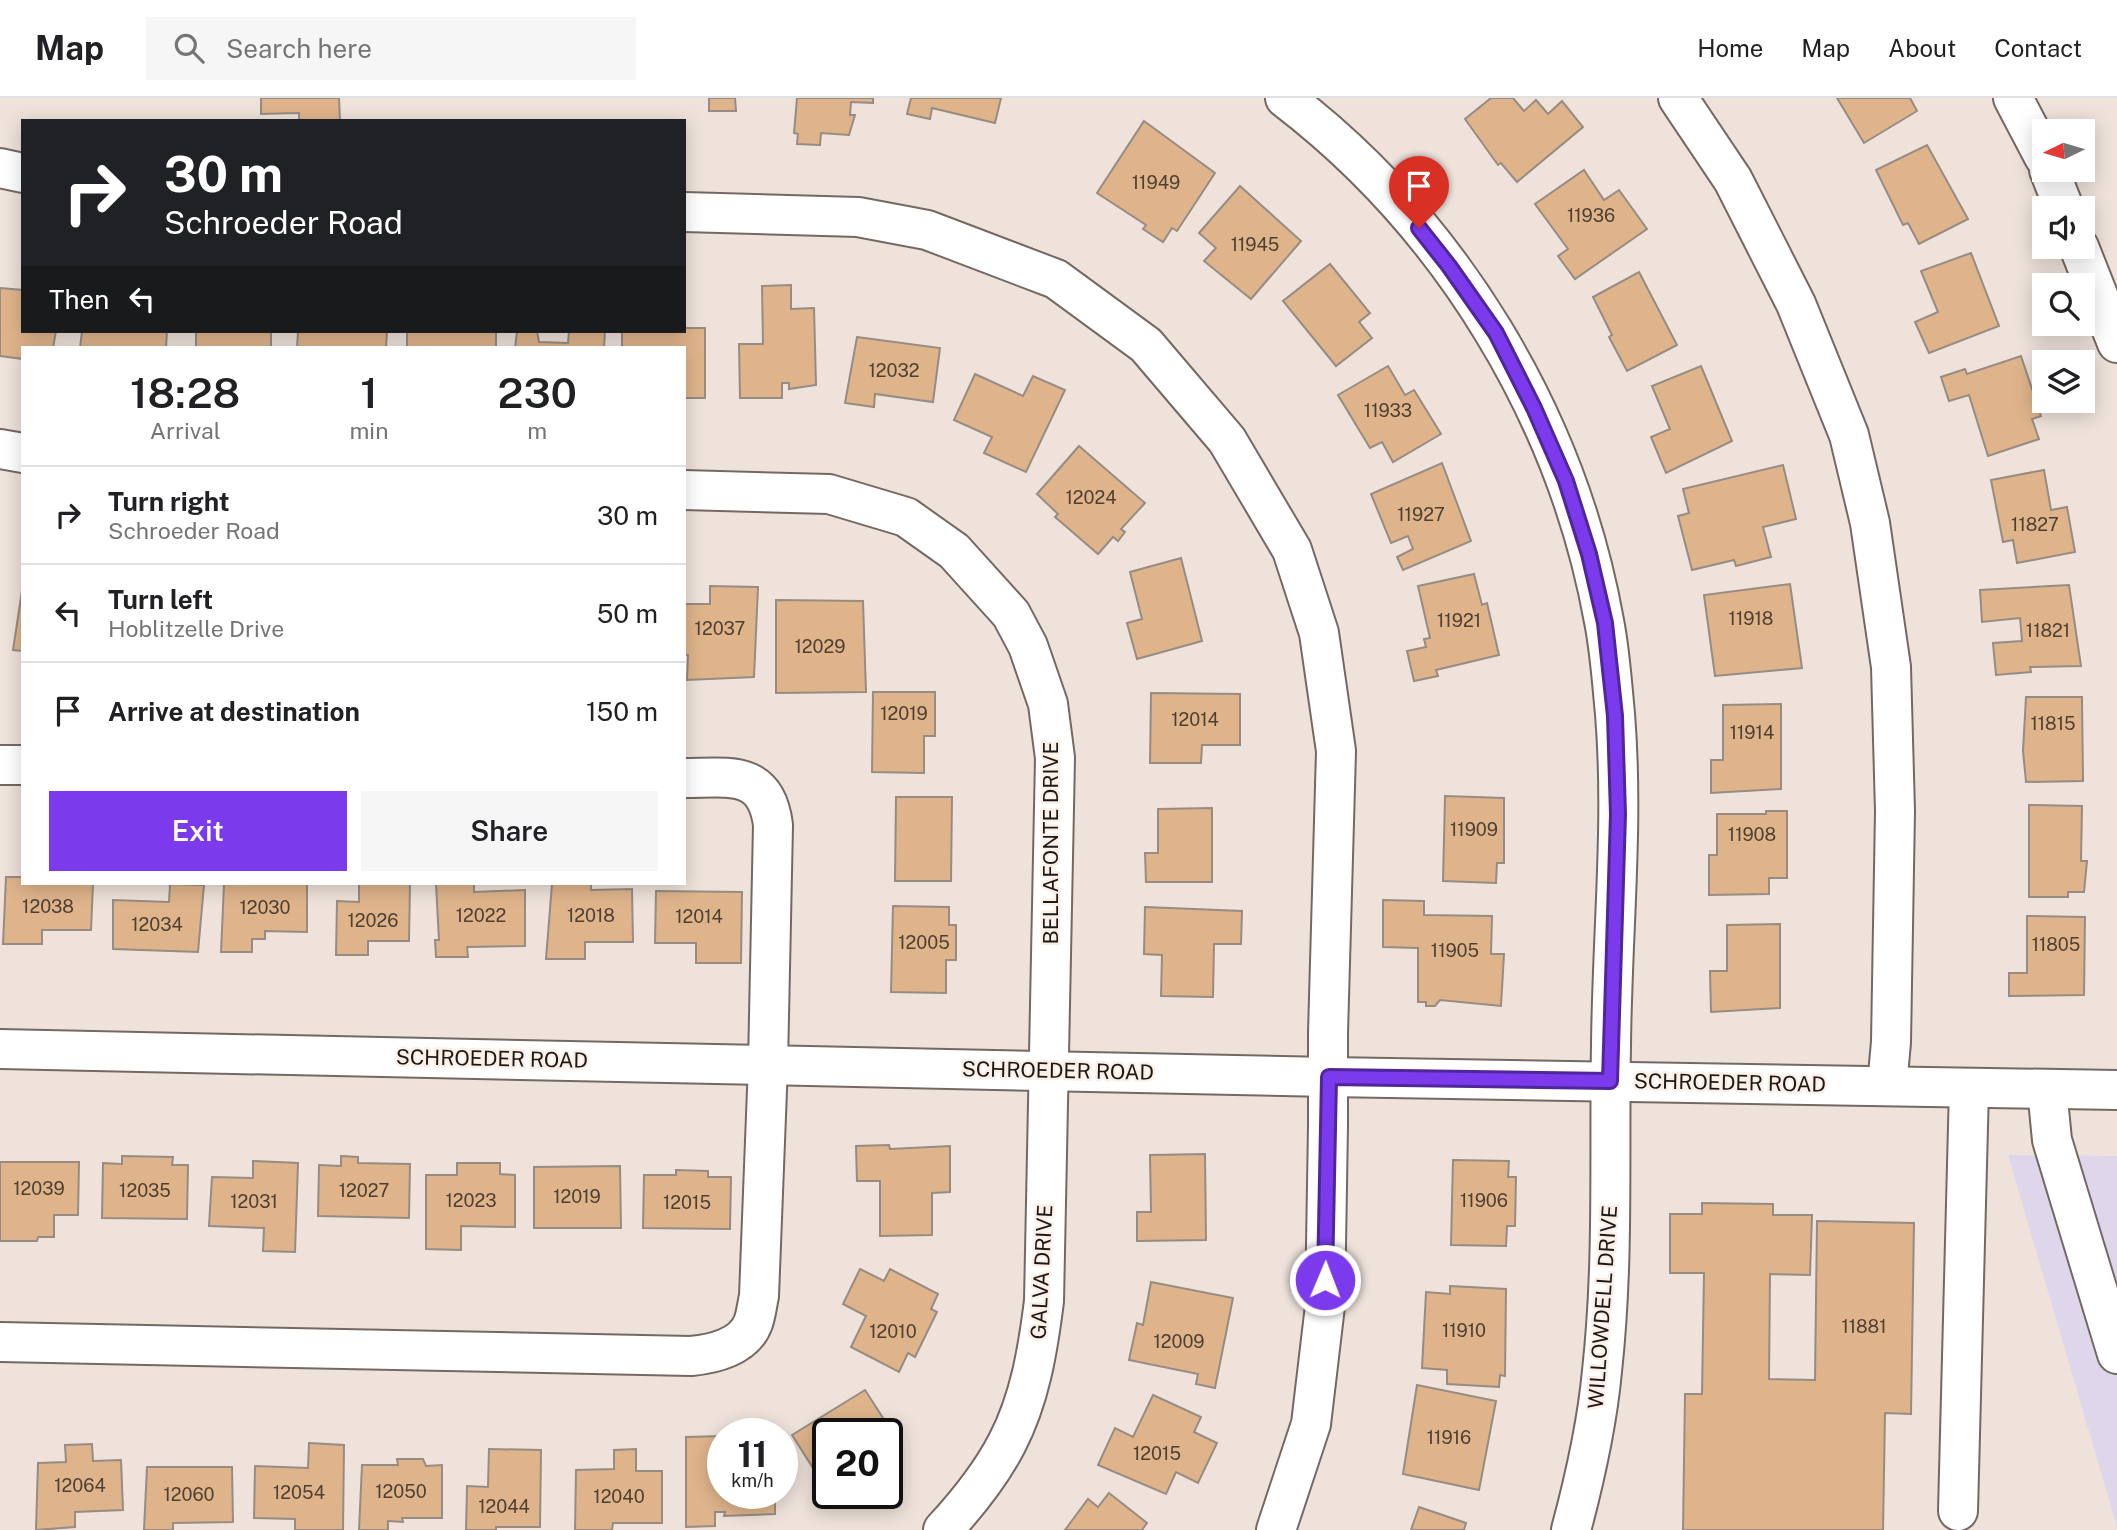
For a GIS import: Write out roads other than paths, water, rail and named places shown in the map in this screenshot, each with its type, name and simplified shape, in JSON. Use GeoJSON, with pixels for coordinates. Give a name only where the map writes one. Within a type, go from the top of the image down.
{"type":"FeatureCollection","features":[{"type":"Feature","properties":{"kind":"street","name":"WILLOWDELL DRIVE"},"geometry":{"type":"LineString","coordinates":[[1285,98],[1324,128],[1388,191],[1449,266],[1496,333],[1534,408],[1566,481],[1589,554],[1605,623],[1615,716],[1618,814],[1610,1081],[1610,1244],[1602,1371],[1586,1475],[1571,1530]]}},
{"type":"Feature","properties":{"kind":"street"},"geometry":{"type":"LineString","coordinates":[[1678,98],[1734,180],[1796,304],[1849,435],[1870,523],[1891,667],[1895,811],[1891,1042],[1887,1086]]}},
{"type":"Feature","properties":{"kind":"street"},"geometry":{"type":"LineString","coordinates":[[2013,98],[2032,134]]}},
{"type":"Feature","properties":{"kind":"street"},"geometry":{"type":"LineString","coordinates":[[0,168],[21,173]]}},
{"type":"Feature","properties":{"kind":"street"},"geometry":{"type":"LineString","coordinates":[[686,212],[858,217],[927,230],[1056,279],[1146,345],[1227,440],[1292,550],[1319,634],[1335,751],[1325,1306],[1311,1424],[1276,1530]]}},
{"type":"Feature","properties":{"kind":"street"},"geometry":{"type":"LineString","coordinates":[[2084,259],[2117,343]]}},
{"type":"Feature","properties":{"kind":"street"},"geometry":{"type":"LineString","coordinates":[[0,449],[21,453]]}},
{"type":"Feature","properties":{"kind":"street","name":"BELLAFONTE DRIVE"},"geometry":{"type":"LineString","coordinates":[[686,490],[829,494],[906,517],[954,551],[1011,614],[1028,646],[1048,704],[1055,758],[1048,1071]]}},
{"type":"Feature","properties":{"kind":"street"},"geometry":{"type":"LineString","coordinates":[[0,765],[21,765]]}},
{"type":"Feature","properties":{"kind":"street"},"geometry":{"type":"LineString","coordinates":[[0,1342],[691,1356],[713,1354],[733,1345],[752,1326],[759,1296],[768,1064],[773,825],[771,807],[764,793],[750,782],[734,778],[686,778]]}},
{"type":"Feature","properties":{"kind":"street","name":"SCHROEDER ROAD"},"geometry":{"type":"LineString","coordinates":[[0,1049],[1329,1077],[2117,1090]]}},
{"type":"Feature","properties":{"kind":"street","name":"GALVA DRIVE"},"geometry":{"type":"LineString","coordinates":[[943,1530],[986,1477],[1008,1442],[1022,1408],[1037,1353],[1044,1301],[1048,1071]]}},
{"type":"Feature","properties":{"kind":"street"},"geometry":{"type":"LineString","coordinates":[[1958,1511],[1969,1088]]}},
{"type":"Feature","properties":{"kind":"street"},"geometry":{"type":"LineString","coordinates":[[2047,1089],[2052,1140],[2102,1254],[2117,1354]]}}]}
